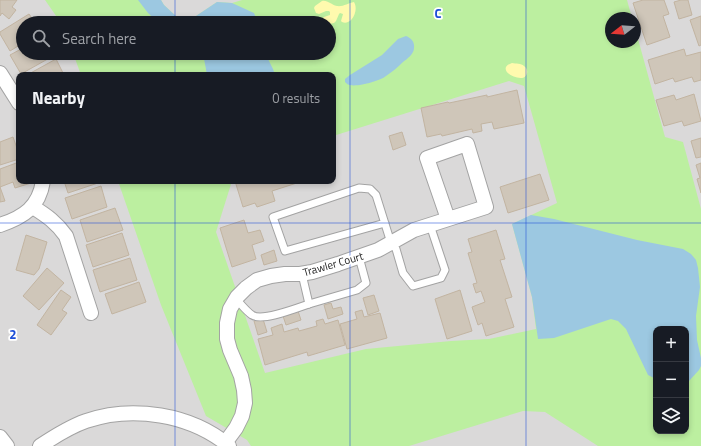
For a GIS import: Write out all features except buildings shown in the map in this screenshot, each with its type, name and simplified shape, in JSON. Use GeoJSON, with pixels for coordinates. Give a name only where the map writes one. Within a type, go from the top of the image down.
{"type":"FeatureCollection","features":[{"type":"Feature","properties":{"kind":"street"},"geometry":{"type":"LineString","coordinates":[[0,73],[16,98]]}},
{"type":"Feature","properties":{"kind":"street","name":"Trawler Court"},"geometry":{"type":"LineString","coordinates":[[227,445],[242,416],[245,403],[241,376],[227,339],[227,323],[230,309],[236,299],[246,288],[258,280],[271,276],[312,272],[359,257],[378,250],[414,230],[486,207],[467,144],[428,158],[448,219]]}},
{"type":"Feature","properties":{"kind":"street"},"geometry":{"type":"LineString","coordinates":[[0,225],[19,218],[33,207],[39,196],[42,184]]}},
{"type":"Feature","properties":{"kind":"street"},"geometry":{"type":"LineString","coordinates":[[33,207],[60,226],[66,236],[91,313]]}},
{"type":"Feature","properties":{"kind":"street"},"geometry":{"type":"LineString","coordinates":[[40,446],[61,432],[85,421],[112,414],[164,416],[191,424],[214,435],[227,445]]}},
{"type":"Feature","properties":{"kind":"street"},"geometry":{"type":"LineString","coordinates":[[0,437],[7,446]]}},
{"type":"Feature","properties":{"kind":"lane"},"geometry":{"type":"LineString","coordinates":[[385,223],[285,251],[273,216],[359,188],[370,189],[376,195],[385,223],[391,243],[396,249],[403,273],[413,286],[441,278],[445,270],[430,225]]}},
{"type":"Feature","properties":{"kind":"lane"},"geometry":{"type":"LineString","coordinates":[[236,299],[252,316],[259,318],[272,316],[356,290],[366,283],[359,257]]}},
{"type":"Feature","properties":{"kind":"lane"},"geometry":{"type":"LineString","coordinates":[[302,274],[309,304]]}},
{"type":"Feature","properties":{"kind":"shaded area"},"geometry":{"type":"Polygon","coordinates":[[[0,0],[701,0],[701,446],[0,446],[0,0]]]}},
{"type":"Feature","properties":{"kind":"green space"},"geometry":{"type":"Polygon","coordinates":[[[45,0],[161,0],[176,16],[56,16],[45,0]]]}},
{"type":"Feature","properties":{"kind":"green space"},"geometry":{"type":"Polygon","coordinates":[[[242,0],[627,0],[630,12],[605,12],[605,48],[641,48],[665,137],[683,142],[701,209],[701,446],[598,446],[545,412],[523,411],[409,446],[251,446],[247,440],[206,416],[161,305],[119,184],[231,184],[216,232],[265,373],[366,349],[489,339],[536,329],[532,297],[512,224],[557,203],[524,86],[509,81],[336,135],[336,72],[80,72],[76,60],[336,60],[336,16],[196,16],[217,2],[232,3],[242,0]]]}},
{"type":"Feature","properties":{"kind":"sand"},"geometry":{"type":"Polygon","coordinates":[[[322,1],[339,6],[354,2],[356,9],[352,20],[346,23],[341,21],[343,14],[339,14],[336,21],[336,16],[327,16],[330,15],[329,11],[319,14],[316,13],[314,8],[322,1]]]}},
{"type":"Feature","properties":{"kind":"sand"},"geometry":{"type":"Polygon","coordinates":[[[512,63],[521,64],[526,67],[527,75],[522,78],[518,78],[510,75],[506,68],[512,63]]]}},
{"type":"Feature","properties":{"kind":"water"},"geometry":{"type":"Polygon","coordinates":[[[138,0],[161,0],[176,16],[151,16],[138,0]]]}},
{"type":"Feature","properties":{"kind":"water"},"geometry":{"type":"Polygon","coordinates":[[[217,2],[232,3],[254,13],[255,16],[196,16],[217,2]]]}},
{"type":"Feature","properties":{"kind":"water"},"geometry":{"type":"Polygon","coordinates":[[[406,36],[413,42],[414,50],[408,58],[390,73],[379,80],[369,83],[349,85],[345,82],[345,79],[350,75],[382,55],[398,39],[406,36]]]}},
{"type":"Feature","properties":{"kind":"water"},"geometry":{"type":"Polygon","coordinates":[[[204,60],[268,60],[274,72],[206,72],[204,60]]]}},
{"type":"Feature","properties":{"kind":"water"},"geometry":{"type":"Polygon","coordinates":[[[531,215],[554,219],[637,240],[683,249],[691,254],[696,260],[700,287],[696,316],[697,340],[701,358],[701,366],[699,370],[689,381],[689,326],[653,326],[653,378],[648,375],[626,329],[618,321],[611,319],[554,338],[538,339],[532,297],[512,224],[531,215]]]}}]}
